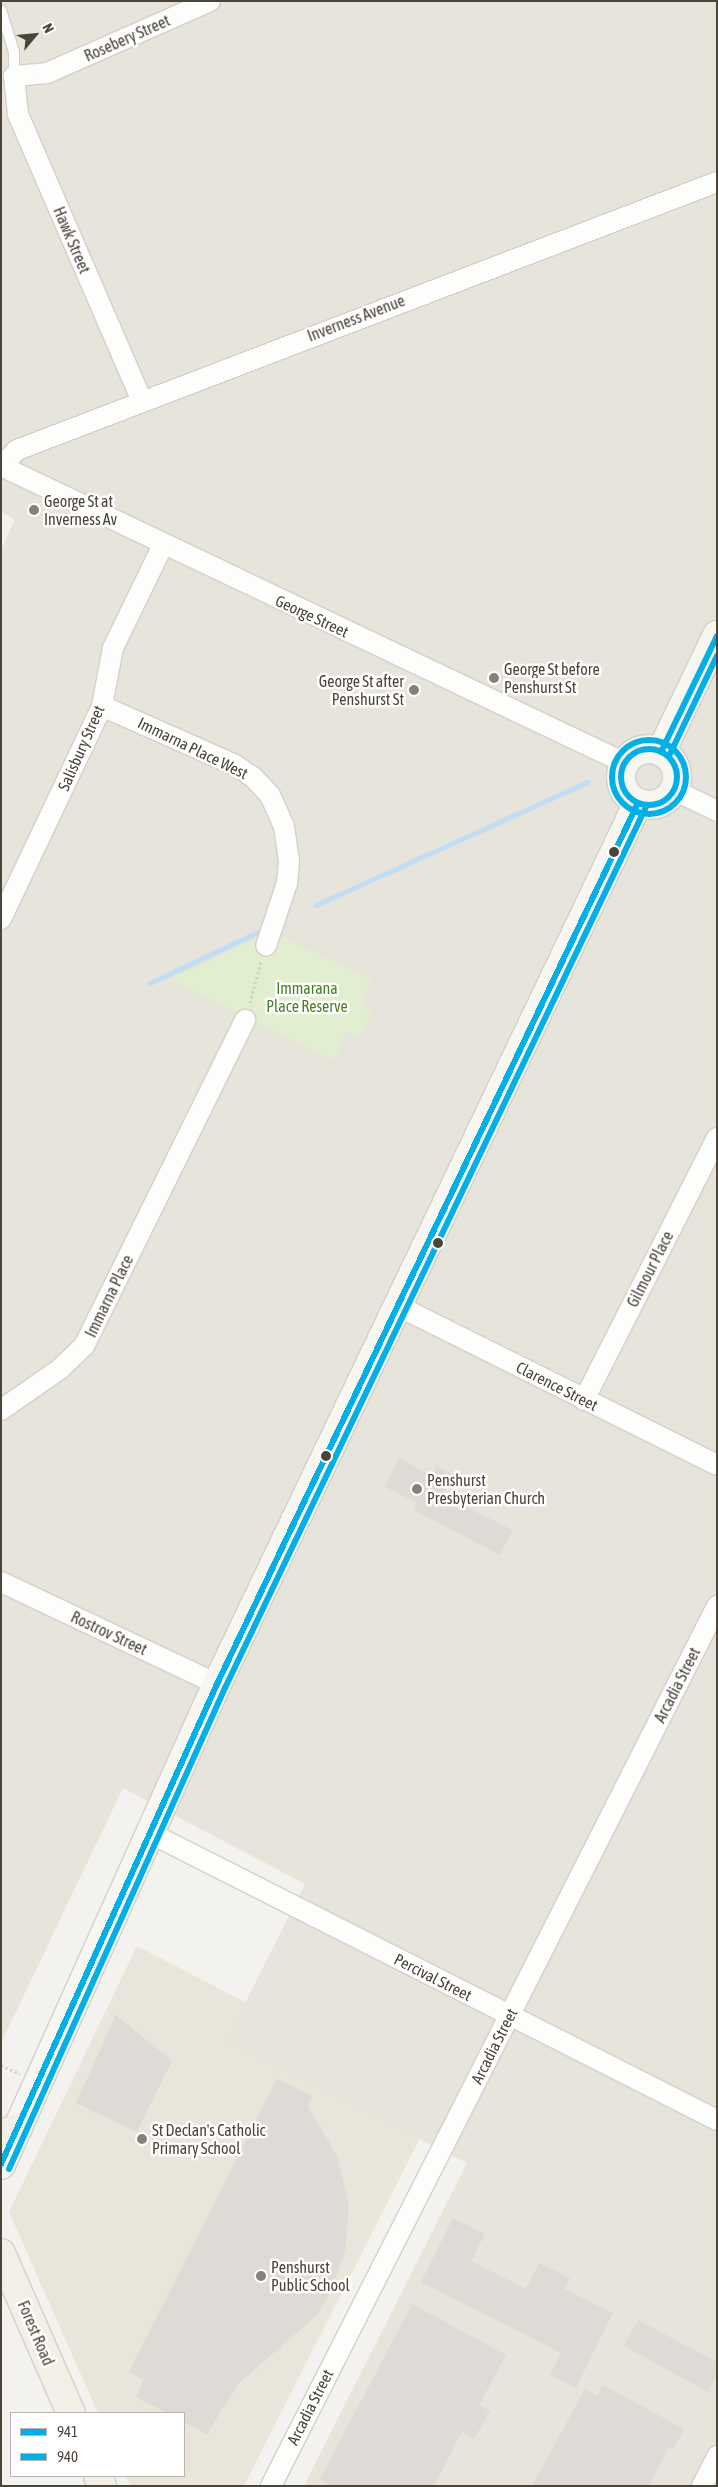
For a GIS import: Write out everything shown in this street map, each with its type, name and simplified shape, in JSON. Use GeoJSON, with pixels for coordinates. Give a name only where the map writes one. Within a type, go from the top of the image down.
{"type":"FeatureCollection","features":[{"type":"Feature","properties":{"kind":"main road"},"geometry":{"type":"LineString","coordinates":[[661,752],[717,635]]}},
{"type":"Feature","properties":{"kind":"main road"},"geometry":{"type":"LineString","coordinates":[[653,750],[661,752],[668,757],[677,772],[674,790],[670,797],[655,805],[638,803],[630,798],[621,782],[625,763],[637,752],[653,750]]}},
{"type":"Feature","properties":{"kind":"main road"},"geometry":{"type":"LineString","coordinates":[[1,2165],[10,2131],[217,1684],[638,803]]}},
{"type":"Feature","properties":{"kind":"main road","name":"Forest Road"},"geometry":{"type":"LineString","coordinates":[[1,2254],[71,2412]]}},
{"type":"Feature","properties":{"kind":"street","name":"Rosebery Street"},"geometry":{"type":"LineString","coordinates":[[14,76],[47,73],[210,1]]}},
{"type":"Feature","properties":{"kind":"street","name":"Hawk Street"},"geometry":{"type":"LineString","coordinates":[[14,76],[18,114],[142,401]]}},
{"type":"Feature","properties":{"kind":"street","name":"Inverness Avenue"},"geometry":{"type":"LineString","coordinates":[[1,466],[17,450],[717,182]]}},
{"type":"Feature","properties":{"kind":"street","name":"George Street"},"geometry":{"type":"LineString","coordinates":[[1,466],[163,545],[625,763]]}},
{"type":"Feature","properties":{"kind":"street","name":"Salisbury Street"},"geometry":{"type":"LineString","coordinates":[[1,919],[102,706],[113,648],[163,545]]}},
{"type":"Feature","properties":{"kind":"street","name":"Immarna Place West"},"geometry":{"type":"LineString","coordinates":[[102,706],[235,765],[254,778],[270,795],[284,826],[289,861],[287,883],[266,946]]}},
{"type":"Feature","properties":{"kind":"street"},"geometry":{"type":"LineString","coordinates":[[674,790],[717,811]]}},
{"type":"Feature","properties":{"kind":"street","name":"Immarna Place"},"geometry":{"type":"LineString","coordinates":[[1,1410],[60,1369],[84,1346],[182,1152],[245,1020]]}},
{"type":"Feature","properties":{"kind":"street","name":"Gilmour Place"},"geometry":{"type":"LineString","coordinates":[[584,1400],[717,1138]]}},
{"type":"Feature","properties":{"kind":"street","name":"Clarence Street"},"geometry":{"type":"LineString","coordinates":[[398,1306],[717,1465]]}},
{"type":"Feature","properties":{"kind":"street","name":"Rostrov Street"},"geometry":{"type":"LineString","coordinates":[[1,1582],[217,1684]]}},
{"type":"Feature","properties":{"kind":"street","name":"Arcadia Street"},"geometry":{"type":"LineString","coordinates":[[271,2486],[717,1606]]}},
{"type":"Feature","properties":{"kind":"street","name":"Percival Street"},"geometry":{"type":"LineString","coordinates":[[150,1832],[717,2120]]}},
{"type":"Feature","properties":{"kind":"street"},"geometry":{"type":"LineString","coordinates":[[702,2486],[717,2456]]}},
{"type":"Feature","properties":{"kind":"lane"},"geometry":{"type":"LineString","coordinates":[[1,10],[14,52],[14,76]]}},
{"type":"Feature","properties":{"kind":"path"},"geometry":{"type":"LineString","coordinates":[[245,1020],[266,946]]}},
{"type":"Feature","properties":{"kind":"path"},"geometry":{"type":"LineString","coordinates":[[1,2065],[23,2076]]}},
{"type":"Feature","properties":{"kind":"shaded area"},"geometry":{"type":"Polygon","coordinates":[[[1,1],[717,1],[717,2486],[304,2486],[467,2163],[226,2041],[305,1884],[123,1788],[1,2043],[1,550],[15,520],[1,511],[1,1]]]}},
{"type":"Feature","properties":{"kind":"shaded area"},"geometry":{"type":"Polygon","coordinates":[[[137,1946],[245,2002],[227,2041],[420,2138],[244,2486],[130,2486],[126,2477],[185,2477],[185,2412],[98,2412],[9,2212],[137,1946]]]}},
{"type":"Feature","properties":{"kind":"green space","name":"Immarana Place Reserve"},"geometry":{"type":"Polygon","coordinates":[[[271,932],[372,980],[361,1004],[372,1011],[359,1038],[347,1032],[334,1060],[168,980],[271,932]]]}},
{"type":"Feature","properties":{"kind":"building"},"geometry":{"type":"Polygon","coordinates":[[[399,1458],[432,1476],[437,1466],[451,1473],[443,1496],[513,1530],[500,1555],[414,1510],[418,1503],[385,1487],[399,1458]]]}},
{"type":"Feature","properties":{"kind":"building"},"geometry":{"type":"Polygon","coordinates":[[[116,2015],[172,2061],[137,2132],[76,2103],[116,2015]]]}},
{"type":"Feature","properties":{"kind":"building","name":"Penshurst Public School"},"geometry":{"type":"Polygon","coordinates":[[[277,2079],[312,2096],[308,2107],[337,2155],[349,2205],[345,2251],[330,2293],[316,2316],[238,2384],[207,2434],[185,2423],[185,2412],[165,2412],[136,2397],[144,2380],[129,2372],[277,2079]]]}},
{"type":"Feature","properties":{"kind":"building"},"geometry":{"type":"Polygon","coordinates":[[[453,2218],[485,2234],[471,2261],[526,2289],[539,2263],[570,2278],[564,2289],[613,2313],[576,2388],[550,2375],[561,2353],[421,2282],[453,2218]]]}},
{"type":"Feature","properties":{"kind":"building"},"geometry":{"type":"Polygon","coordinates":[[[412,2304],[506,2355],[479,2405],[490,2411],[474,2439],[462,2432],[434,2486],[332,2486],[320,2479],[412,2304]]]}},
{"type":"Feature","properties":{"kind":"building"},"geometry":{"type":"Polygon","coordinates":[[[638,2320],[717,2362],[717,2375],[708,2392],[624,2346],[638,2320]]]}},
{"type":"Feature","properties":{"kind":"building"},"geometry":{"type":"Polygon","coordinates":[[[603,2385],[684,2429],[673,2450],[669,2447],[649,2486],[532,2486],[585,2389],[597,2396],[603,2385]]]}},
{"type":"Feature","properties":{"kind":"waterway"},"geometry":{"type":"LineString","coordinates":[[316,905],[587,782]]}},
{"type":"Feature","properties":{"kind":"waterway"},"geometry":{"type":"LineString","coordinates":[[150,983],[262,930]]}},
{"type":"Feature","properties":{"kind":"transit line","name":"941"},"geometry":{"type":"LineString","coordinates":[[661,752],[717,636]]}},
{"type":"Feature","properties":{"kind":"transit line","name":"940"},"geometry":{"type":"LineString","coordinates":[[669,756],[717,656]]}},
{"type":"Feature","properties":{"kind":"transit line","name":"940"},"geometry":{"type":"LineString","coordinates":[[649,740],[663,743],[675,751],[683,763],[686,777],[683,791],[675,803],[663,811],[649,814],[635,811],[623,803],[615,791],[612,777],[615,763],[623,751],[635,743],[649,740]]}},
{"type":"Feature","properties":{"kind":"transit line","name":"941"},"geometry":{"type":"LineString","coordinates":[[649,749],[660,751],[669,757],[675,766],[677,777],[675,788],[669,797],[660,803],[649,805],[638,803],[629,797],[623,788],[621,777],[623,766],[629,757],[638,751],[649,749]]}},
{"type":"Feature","properties":{"kind":"transit line","name":"941"},"geometry":{"type":"LineString","coordinates":[[1,2164],[217,1684],[638,803]]}},
{"type":"Feature","properties":{"kind":"transit line","name":"940"},"geometry":{"type":"LineString","coordinates":[[9,2169],[225,1688],[646,807]]}},
{"type":"Feature","properties":{"kind":"place","name":"George St at Inverness Av"},"geometry":{"type":"Point","coordinates":[34,510]}},
{"type":"Feature","properties":{"kind":"place","name":"George St before Penshurst St"},"geometry":{"type":"Point","coordinates":[494,678]}},
{"type":"Feature","properties":{"kind":"place","name":"George St after Penshurst St"},"geometry":{"type":"Point","coordinates":[414,690]}},
{"type":"Feature","properties":{"kind":"place","name":"Penshurst Presbyterian Church"},"geometry":{"type":"Point","coordinates":[417,1489]}},
{"type":"Feature","properties":{"kind":"place","name":"St Declan's Catholic Primary School"},"geometry":{"type":"Point","coordinates":[142,2139]}},
{"type":"Feature","properties":{"kind":"place","name":"Penshurst Public School"},"geometry":{"type":"Point","coordinates":[261,2276]}}]}
